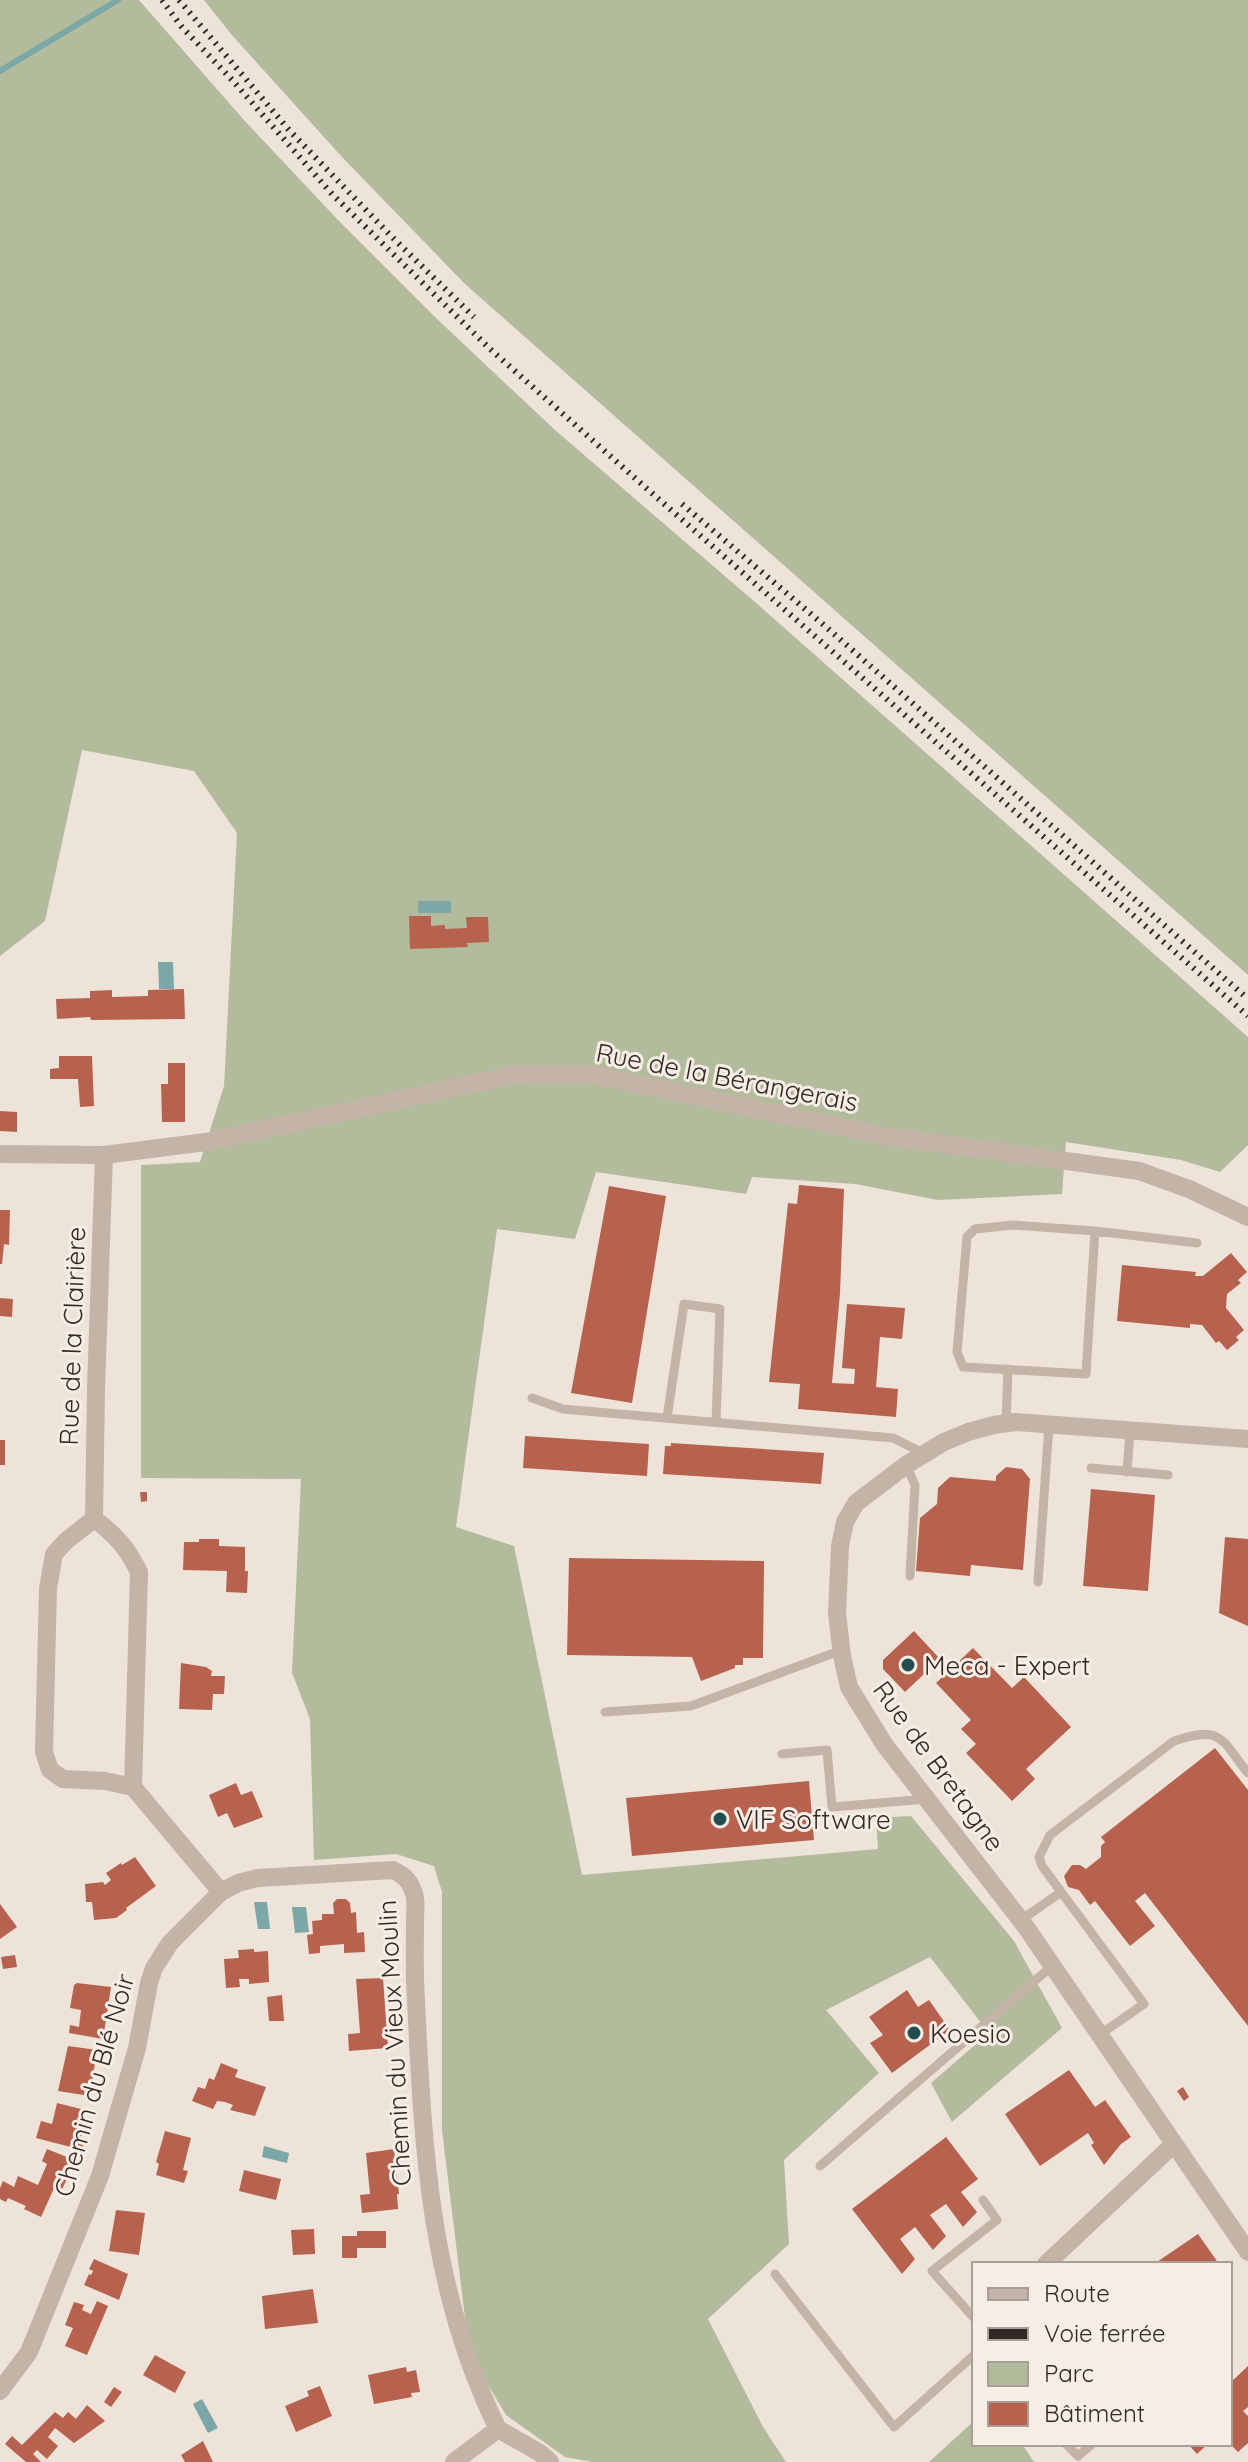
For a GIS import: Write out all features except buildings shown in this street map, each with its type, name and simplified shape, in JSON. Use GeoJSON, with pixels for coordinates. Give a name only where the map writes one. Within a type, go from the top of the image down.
{"type":"FeatureCollection","features":[{"type":"Feature","properties":{"kind":"street","name":"Rue de la Bérangerais"},"geometry":{"type":"LineString","coordinates":[[0,1154],[104,1155],[206,1142],[512,1075],[590,1074],[886,1136],[1139,1171],[1189,1189],[1248,1217]]}},
{"type":"Feature","properties":{"kind":"street","name":"Rue de la Clairière"},"geometry":{"type":"LineString","coordinates":[[94,1519],[104,1155]]}},
{"type":"Feature","properties":{"kind":"street","name":"Rue de Bretagne"},"geometry":{"type":"LineString","coordinates":[[1248,1439],[1006,1423],[968,1432],[944,1442],[906,1465],[856,1503],[845,1522],[840,1546],[837,1613],[849,1687],[884,1744],[1021,1920],[1248,2252]]}},
{"type":"Feature","properties":{"kind":"street"},"geometry":{"type":"LineString","coordinates":[[133,1787],[139,1572],[130,1553],[114,1534],[94,1519],[54,1554],[48,1588],[44,1752],[50,1770],[63,1779],[105,1781],[133,1787],[221,1892]]}},
{"type":"Feature","properties":{"kind":"street","name":"Chemin du Blé Noir"},"geometry":{"type":"LineString","coordinates":[[0,2391],[29,2352],[100,2176],[137,2048],[149,1983],[154,1968],[170,1943],[221,1892],[238,1883],[258,1878],[393,1870],[406,1877]]}},
{"type":"Feature","properties":{"kind":"street","name":"Chemin du Vieux Moulin"},"geometry":{"type":"LineString","coordinates":[[406,1877],[415,1894],[415,1991],[421,2127],[432,2217],[455,2319],[477,2387],[498,2429]]}},
{"type":"Feature","properties":{"kind":"street"},"geometry":{"type":"LineString","coordinates":[[1048,2262],[1173,2145]]}},
{"type":"Feature","properties":{"kind":"street"},"geometry":{"type":"LineString","coordinates":[[454,2462],[498,2429],[550,2462]]}},
{"type":"Feature","properties":{"kind":"lane"},"geometry":{"type":"LineString","coordinates":[[1095,1231],[1086,1374],[963,1367],[957,1352],[967,1237],[975,1229],[1013,1225],[1095,1231],[1197,1243]]}},
{"type":"Feature","properties":{"kind":"lane"},"geometry":{"type":"LineString","coordinates":[[667,1418],[684,1304],[720,1309],[716,1422]]}},
{"type":"Feature","properties":{"kind":"lane"},"geometry":{"type":"LineString","coordinates":[[1006,1423],[1008,1369]]}},
{"type":"Feature","properties":{"kind":"lane"},"geometry":{"type":"LineString","coordinates":[[532,1398],[563,1409],[893,1438],[925,1454]]}},
{"type":"Feature","properties":{"kind":"lane"},"geometry":{"type":"LineString","coordinates":[[1038,1582],[1049,1425]]}},
{"type":"Feature","properties":{"kind":"lane"},"geometry":{"type":"LineString","coordinates":[[1127,1472],[1130,1431]]}},
{"type":"Feature","properties":{"kind":"lane"},"geometry":{"type":"LineString","coordinates":[[906,1465],[915,1485],[910,1576]]}},
{"type":"Feature","properties":{"kind":"lane"},"geometry":{"type":"LineString","coordinates":[[1091,1468],[1168,1475]]}},
{"type":"Feature","properties":{"kind":"lane"},"geometry":{"type":"LineString","coordinates":[[605,1712],[691,1706],[842,1650]]}},
{"type":"Feature","properties":{"kind":"lane"},"geometry":{"type":"LineString","coordinates":[[1099,2035],[1144,2004],[1042,1866],[1039,1857],[1050,1835],[1174,1741],[1205,1733],[1219,1737],[1248,1773]]}},
{"type":"Feature","properties":{"kind":"lane"},"geometry":{"type":"LineString","coordinates":[[782,1754],[827,1750],[832,1807],[927,1799]]}},
{"type":"Feature","properties":{"kind":"lane"},"geometry":{"type":"LineString","coordinates":[[1021,1920],[1061,1892]]}},
{"type":"Feature","properties":{"kind":"lane"},"geometry":{"type":"LineString","coordinates":[[820,2166],[1052,1966]]}},
{"type":"Feature","properties":{"kind":"lane"},"geometry":{"type":"LineString","coordinates":[[972,2316],[932,2271],[997,2220],[983,2200]]}},
{"type":"Feature","properties":{"kind":"lane"},"geometry":{"type":"LineString","coordinates":[[775,2274],[894,2427],[972,2357]]}},
{"type":"Feature","properties":{"kind":"lane"},"geometry":{"type":"LineString","coordinates":[[1068,2446],[1078,2456],[1090,2446]]}},
{"type":"Feature","properties":{"kind":"green space"},"geometry":{"type":"Polygon","coordinates":[[[0,0],[139,0],[243,119],[338,220],[555,430],[1248,1037],[1248,1145],[1220,1172],[1181,1160],[1066,1142],[1062,1194],[938,1200],[855,1184],[752,1177],[746,1194],[596,1172],[575,1239],[497,1229],[456,1527],[514,1546],[582,1875],[878,1849],[876,1818],[911,1816],[1014,1941],[1062,2028],[952,2122],[931,2083],[989,2033],[930,1957],[826,2010],[879,2073],[784,2160],[789,2244],[708,2319],[763,2427],[786,2462],[592,2462],[565,2457],[506,2415],[484,2378],[466,2326],[442,2130],[442,1892],[434,1866],[396,1854],[314,1860],[310,1719],[292,1673],[301,1479],[141,1478],[141,1165],[200,1162],[224,1086],[237,833],[194,771],[82,750],[45,921],[0,956],[0,0]]]}},
{"type":"Feature","properties":{"kind":"green space"},"geometry":{"type":"Polygon","coordinates":[[[204,0],[1248,0],[1248,975],[465,284],[342,157],[204,0]]]}},
{"type":"Feature","properties":{"kind":"green space"},"geometry":{"type":"Polygon","coordinates":[[[972,2423],[972,2446],[1023,2446],[1034,2462],[929,2462],[972,2423]]]}},
{"type":"Feature","properties":{"kind":"water"},"geometry":{"type":"Polygon","coordinates":[[[418,901],[451,901],[451,913],[418,913],[418,901]]]}},
{"type":"Feature","properties":{"kind":"water"},"geometry":{"type":"Polygon","coordinates":[[[158,962],[173,962],[174,989],[159,989],[158,962]]]}},
{"type":"Feature","properties":{"kind":"water"},"geometry":{"type":"Polygon","coordinates":[[[254,1902],[267,1902],[270,1929],[258,1929],[254,1902]]]}},
{"type":"Feature","properties":{"kind":"water"},"geometry":{"type":"Polygon","coordinates":[[[292,1907],[306,1907],[309,1932],[295,1933],[292,1907]]]}},
{"type":"Feature","properties":{"kind":"water"},"geometry":{"type":"Polygon","coordinates":[[[264,2146],[289,2153],[287,2163],[262,2157],[264,2146]]]}},
{"type":"Feature","properties":{"kind":"water"},"geometry":{"type":"Polygon","coordinates":[[[202,2399],[218,2428],[208,2433],[193,2404],[202,2399]]]}},
{"type":"Feature","properties":{"kind":"waterway"},"geometry":{"type":"LineString","coordinates":[[0,71],[118,0]]}},
{"type":"Feature","properties":{"kind":"railway"},"geometry":{"type":"LineString","coordinates":[[162,0],[181,26],[332,194],[489,348],[1248,1016]]}},
{"type":"Feature","properties":{"kind":"railway"},"geometry":{"type":"LineString","coordinates":[[179,0],[289,130],[474,317]]}},
{"type":"Feature","properties":{"kind":"railway"},"geometry":{"type":"LineString","coordinates":[[682,504],[1248,999]]}},
{"type":"Feature","properties":{"kind":"place","name":"Meca - Expert"},"geometry":{"type":"Point","coordinates":[908,1665]}},
{"type":"Feature","properties":{"kind":"place","name":"VIF Software"},"geometry":{"type":"Point","coordinates":[720,1819]}},
{"type":"Feature","properties":{"kind":"place","name":"Koesio"},"geometry":{"type":"Point","coordinates":[914,2033]}}]}
